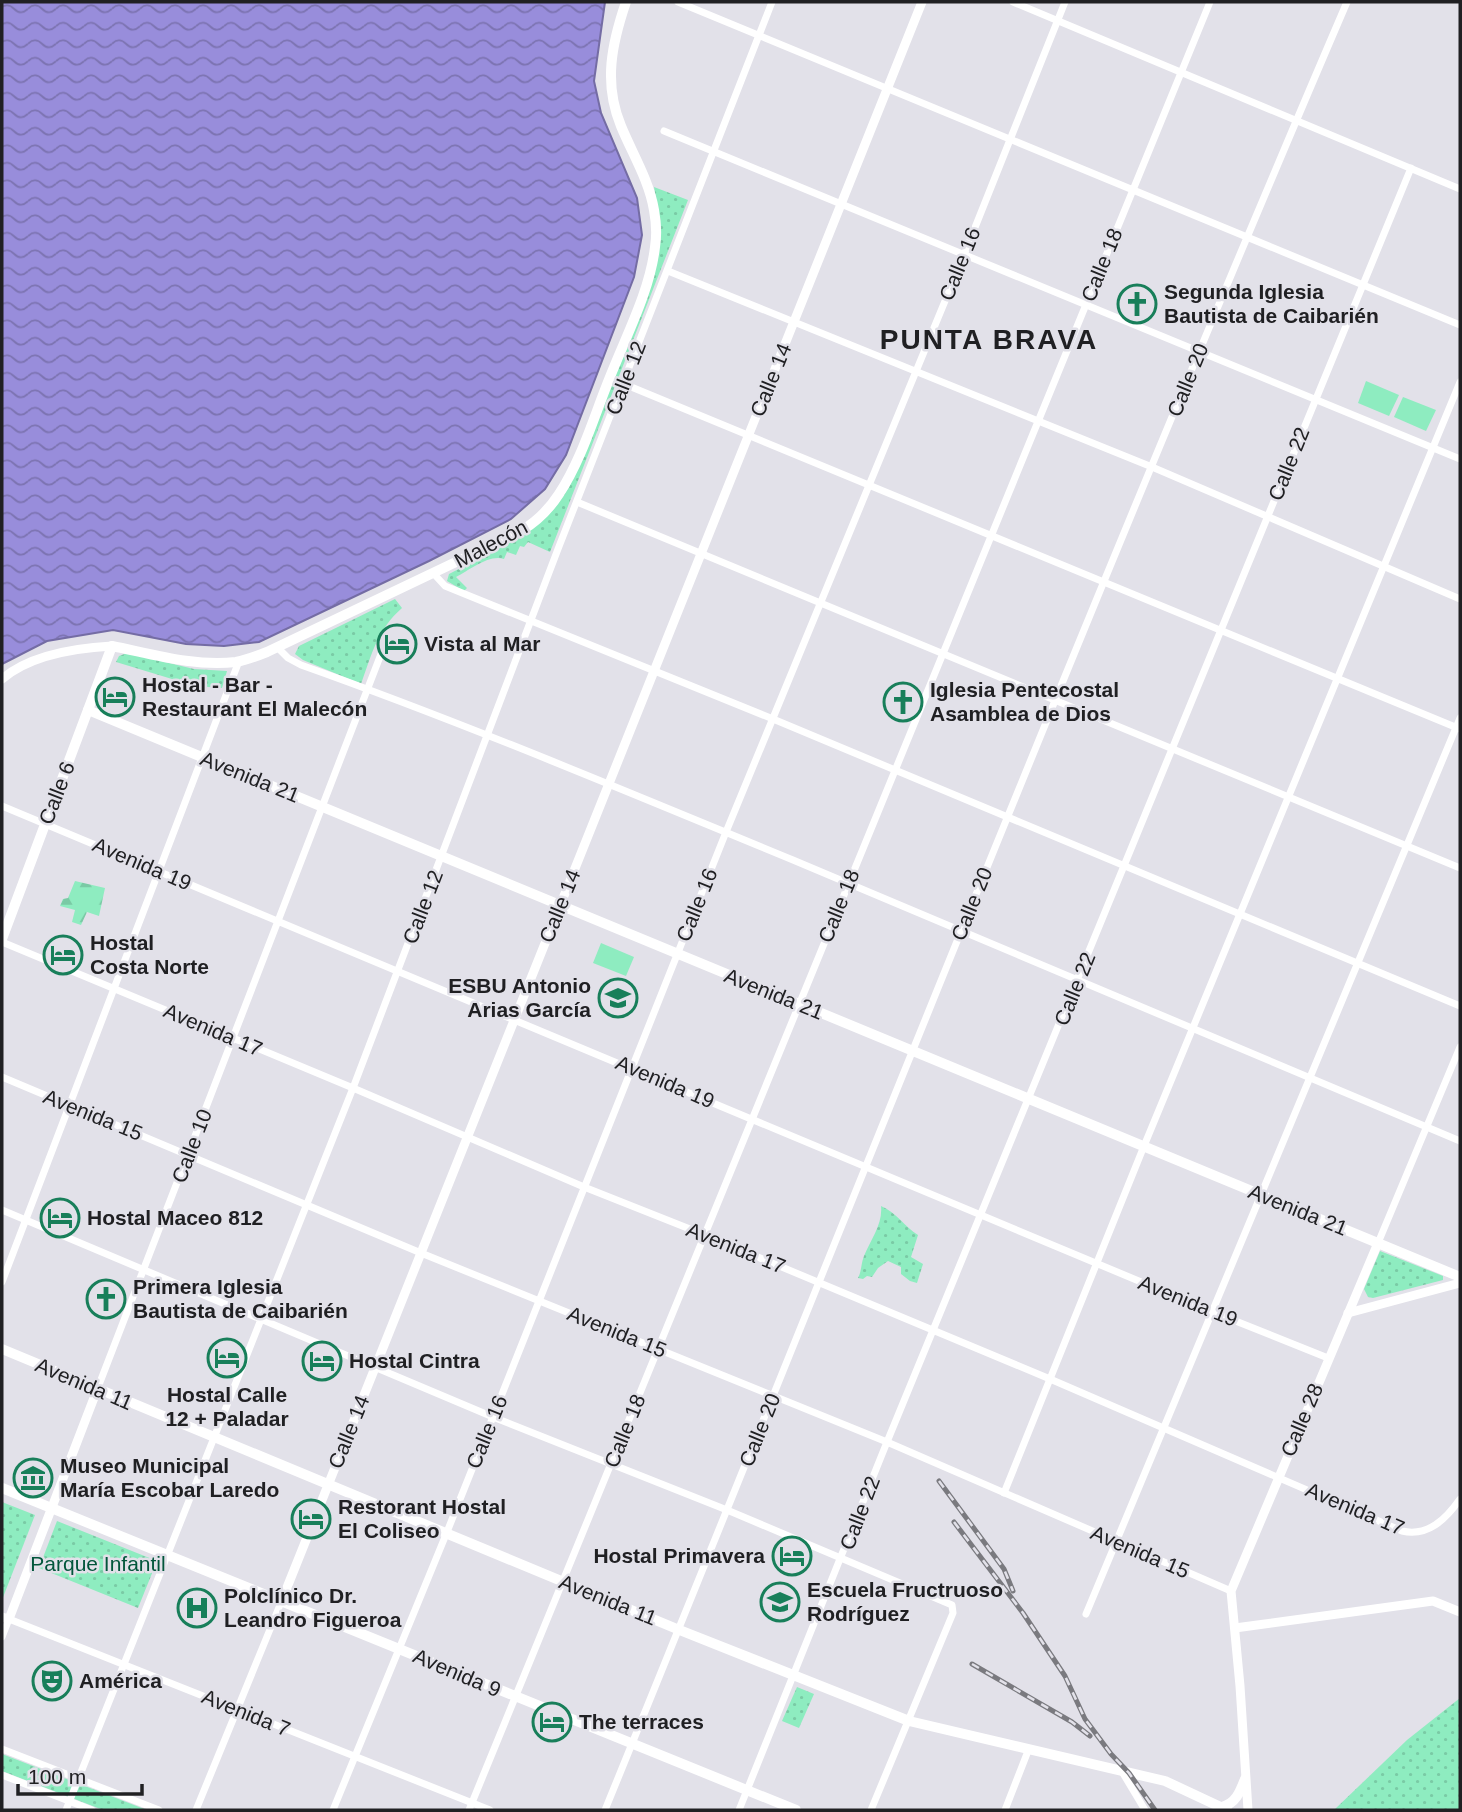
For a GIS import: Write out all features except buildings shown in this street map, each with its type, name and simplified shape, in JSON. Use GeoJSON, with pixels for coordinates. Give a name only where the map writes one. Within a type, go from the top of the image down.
{"type":"FeatureCollection","features":[{"type":"Feature","properties":{"kind":"main road","name":"Malecón"},"geometry":{"type":"LineString","coordinates":[[112,646],[179,659],[239,662],[277,647],[521,531],[546,511],[558,496],[576,460],[651,269],[656,246],[654,208],[635,154],[615,110],[611,82],[612,45],[626,2]]}},
{"type":"Feature","properties":{"kind":"main road","name":"Calle 6"},"geometry":{"type":"LineString","coordinates":[[2,940],[112,646]]}},
{"type":"Feature","properties":{"kind":"main road","name":"Avenida 21"},"geometry":{"type":"LineString","coordinates":[[88,710],[1460,1277]]}},
{"type":"Feature","properties":{"kind":"main road","name":"Avenida 11"},"geometry":{"type":"LineString","coordinates":[[2,1349],[677,1629],[909,1721],[1028,1751],[1166,1781],[1224,1809]]}},
{"type":"Feature","properties":{"kind":"main road","name":"Avenida 9"},"geometry":{"type":"LineString","coordinates":[[2,1488],[796,1810]]}},
{"type":"Feature","properties":{"kind":"main road"},"geometry":{"type":"LineString","coordinates":[[1224,1809],[1238,1797],[1245,1779]]}},
{"type":"Feature","properties":{"kind":"street"},"geometry":{"type":"LineString","coordinates":[[678,2],[1364,283],[1460,325]]}},
{"type":"Feature","properties":{"kind":"street","name":"Calle 12"},"geometry":{"type":"LineString","coordinates":[[66,1810],[308,1204],[772,2]]}},
{"type":"Feature","properties":{"kind":"street","name":"Calle 14"},"geometry":{"type":"LineString","coordinates":[[196,1810],[922,2]]}},
{"type":"Feature","properties":{"kind":"street"},"geometry":{"type":"LineString","coordinates":[[1013,2],[1460,189]]}},
{"type":"Feature","properties":{"kind":"street","name":"Calle 16"},"geometry":{"type":"LineString","coordinates":[[333,1810],[400,1649],[726,832],[964,255],[1065,2]]}},
{"type":"Feature","properties":{"kind":"street","name":"Calle 18"},"geometry":{"type":"LineString","coordinates":[[471,1807],[1210,2]]}},
{"type":"Feature","properties":{"kind":"street","name":"Calle 20"},"geometry":{"type":"LineString","coordinates":[[605,1810],[961,930],[1347,2]]}},
{"type":"Feature","properties":{"kind":"street"},"geometry":{"type":"LineString","coordinates":[[664,131],[1460,459]]}},
{"type":"Feature","properties":{"kind":"street","name":"Calle 22"},"geometry":{"type":"LineString","coordinates":[[739,1810],[887,1442],[1411,167]]}},
{"type":"Feature","properties":{"kind":"street"},"geometry":{"type":"LineString","coordinates":[[668,271],[1152,467],[1460,599]]}},
{"type":"Feature","properties":{"kind":"street"},"geometry":{"type":"LineString","coordinates":[[1004,1493],[1144,1146],[1460,382]]}},
{"type":"Feature","properties":{"kind":"street"},"geometry":{"type":"LineString","coordinates":[[624,384],[1458,728]]}},
{"type":"Feature","properties":{"kind":"street"},"geometry":{"type":"LineString","coordinates":[[577,502],[1460,868]]}},
{"type":"Feature","properties":{"kind":"street"},"geometry":{"type":"LineString","coordinates":[[434,574],[445,586],[773,719],[1460,1006]]}},
{"type":"Feature","properties":{"kind":"street","name":"Malecón"},"geometry":{"type":"LineString","coordinates":[[2,679],[9,672],[77,648],[112,646]]}},
{"type":"Feature","properties":{"kind":"street"},"geometry":{"type":"LineString","coordinates":[[277,647],[288,658],[301,665],[489,735],[726,832],[1460,1141]]}},
{"type":"Feature","properties":{"kind":"street","name":"Calle 10"},"geometry":{"type":"LineString","coordinates":[[2,1637],[5,1618],[52,1509],[381,653]]}},
{"type":"Feature","properties":{"kind":"street"},"geometry":{"type":"LineString","coordinates":[[2,1282],[239,662]]}},
{"type":"Feature","properties":{"kind":"street"},"geometry":{"type":"LineString","coordinates":[[1086,1614],[1460,718]]}},
{"type":"Feature","properties":{"kind":"street","name":"Avenida 19"},"geometry":{"type":"LineString","coordinates":[[2,806],[1328,1358]]}},
{"type":"Feature","properties":{"kind":"street","name":"Avenida 17"},"geometry":{"type":"LineString","coordinates":[[2,940],[584,1187],[1051,1379],[1402,1531],[1414,1534],[1426,1531],[1450,1515],[1460,1499]]}},
{"type":"Feature","properties":{"kind":"street","name":"Calle 28"},"geometry":{"type":"LineString","coordinates":[[1248,1810],[1231,1591],[1460,1047]]}},
{"type":"Feature","properties":{"kind":"street","name":"Avenida 15"},"geometry":{"type":"LineString","coordinates":[[2,1077],[421,1253],[887,1442],[1231,1591]]}},
{"type":"Feature","properties":{"kind":"street"},"geometry":{"type":"LineString","coordinates":[[2,1210],[493,1417],[727,1510],[952,1605],[953,1614],[871,1810]]}},
{"type":"Feature","properties":{"kind":"street"},"geometry":{"type":"LineString","coordinates":[[1348,1312],[1460,1283]]}},
{"type":"Feature","properties":{"kind":"street"},"geometry":{"type":"LineString","coordinates":[[1235,1628],[1433,1601],[1460,1612]]}},
{"type":"Feature","properties":{"kind":"street","name":"Avenida 7"},"geometry":{"type":"LineString","coordinates":[[5,1618],[355,1756],[471,1807],[490,1810]]}},
{"type":"Feature","properties":{"kind":"street"},"geometry":{"type":"LineString","coordinates":[[2,1749],[159,1810]]}},
{"type":"Feature","properties":{"kind":"street"},"geometry":{"type":"LineString","coordinates":[[1005,1810],[1028,1751]]}},
{"type":"Feature","properties":{"kind":"street"},"geometry":{"type":"LineString","coordinates":[[1121,1770],[1145,1810]]}},
{"type":"Feature","properties":{"kind":"street"},"geometry":{"type":"LineString","coordinates":[[2,1775],[92,1810]]}},
{"type":"Feature","properties":{"kind":"green space"},"geometry":{"type":"Polygon","coordinates":[[[654,187],[688,200],[550,552],[528,542],[524,547],[520,546],[516,555],[507,552],[504,559],[492,559],[456,577],[467,588],[464,591],[447,581],[449,574],[521,537],[553,510],[569,487],[657,263],[661,228],[654,187]]]}},
{"type":"Feature","properties":{"kind":"green space"},"geometry":{"type":"Polygon","coordinates":[[[1366,381],[1399,395],[1389,416],[1358,403],[1366,381]]]}},
{"type":"Feature","properties":{"kind":"green space"},"geometry":{"type":"Polygon","coordinates":[[[1403,397],[1436,410],[1426,431],[1394,417],[1403,397]]]}},
{"type":"Feature","properties":{"kind":"green space"},"geometry":{"type":"Polygon","coordinates":[[[395,599],[402,608],[381,634],[361,684],[303,660],[295,654],[299,646],[395,599]]]}},
{"type":"Feature","properties":{"kind":"green space"},"geometry":{"type":"Polygon","coordinates":[[[127,653],[194,669],[227,671],[222,688],[195,686],[116,662],[119,656],[127,653]]]}},
{"type":"Feature","properties":{"kind":"green space"},"geometry":{"type":"Polygon","coordinates":[[[75,881],[105,888],[99,916],[87,912],[81,925],[72,922],[75,910],[60,906],[63,899],[68,898],[75,881]]]}},
{"type":"Feature","properties":{"kind":"green space"},"geometry":{"type":"Polygon","coordinates":[[[601,943],[634,957],[626,976],[593,963],[601,943]]]}},
{"type":"Feature","properties":{"kind":"green space"},"geometry":{"type":"Polygon","coordinates":[[[881,1206],[918,1235],[911,1257],[923,1264],[917,1283],[901,1274],[901,1267],[888,1261],[878,1268],[872,1277],[858,1278],[864,1256],[878,1225],[881,1206]]]}},
{"type":"Feature","properties":{"kind":"green space"},"geometry":{"type":"Polygon","coordinates":[[[1380,1251],[1443,1276],[1443,1280],[1368,1297],[1364,1289],[1380,1251]]]}},
{"type":"Feature","properties":{"kind":"green space"},"geometry":{"type":"Polygon","coordinates":[[[2,1502],[35,1515],[2,1600],[2,1502]]]}},
{"type":"Feature","properties":{"kind":"green space","name":"Parque Infantil"},"geometry":{"type":"Polygon","coordinates":[[[57,1521],[157,1561],[138,1608],[39,1568],[57,1521]]]}},
{"type":"Feature","properties":{"kind":"green space"},"geometry":{"type":"Polygon","coordinates":[[[797,1687],[814,1694],[799,1728],[782,1721],[797,1687]]]}},
{"type":"Feature","properties":{"kind":"green space"},"geometry":{"type":"Polygon","coordinates":[[[1460,1698],[1460,1810],[1334,1810],[1407,1740],[1460,1698]]]}},
{"type":"Feature","properties":{"kind":"green space"},"geometry":{"type":"Polygon","coordinates":[[[2,1754],[147,1810],[103,1810],[2,1771],[2,1754]]]}},
{"type":"Feature","properties":{"kind":"water"},"geometry":{"type":"Polygon","coordinates":[[[2,2],[605,2],[594,81],[601,113],[637,198],[642,235],[634,277],[566,455],[545,489],[511,519],[259,642],[224,646],[186,644],[113,630],[47,641],[2,664],[2,2]]]}},
{"type":"Feature","properties":{"kind":"railway"},"geometry":{"type":"LineString","coordinates":[[939,1481],[1004,1569],[1013,1591]]}},
{"type":"Feature","properties":{"kind":"railway"},"geometry":{"type":"LineString","coordinates":[[954,1522],[1023,1613],[1065,1676],[1085,1719],[1155,1810]]}},
{"type":"Feature","properties":{"kind":"railway"},"geometry":{"type":"LineString","coordinates":[[972,1664],[1072,1722],[1090,1736]]}},
{"type":"Feature","properties":{"kind":"place","name":"Segunda Iglesia Bautista de Caibarién"},"geometry":{"type":"Point","coordinates":[1137,304]}},
{"type":"Feature","properties":{"kind":"place","name":"Vista al Mar"},"geometry":{"type":"Point","coordinates":[397,644]}},
{"type":"Feature","properties":{"kind":"place","name":"Hostal - Bar - Restaurant El Malecón"},"geometry":{"type":"Point","coordinates":[115,697]}},
{"type":"Feature","properties":{"kind":"place","name":"Iglesia Pentecostal Asamblea de Dios"},"geometry":{"type":"Point","coordinates":[903,702]}},
{"type":"Feature","properties":{"kind":"place","name":"Hostal Costa Norte"},"geometry":{"type":"Point","coordinates":[63,955]}},
{"type":"Feature","properties":{"kind":"place","name":"ESBU Antonio Arias García"},"geometry":{"type":"Point","coordinates":[618,998]}},
{"type":"Feature","properties":{"kind":"place","name":"Hostal Maceo 812"},"geometry":{"type":"Point","coordinates":[60,1218]}},
{"type":"Feature","properties":{"kind":"place","name":"Primera Iglesia Bautista de Caibarién"},"geometry":{"type":"Point","coordinates":[106,1299]}},
{"type":"Feature","properties":{"kind":"place","name":"Hostal Calle 12 + Paladar"},"geometry":{"type":"Point","coordinates":[227,1358]}},
{"type":"Feature","properties":{"kind":"place","name":"Hostal Cintra"},"geometry":{"type":"Point","coordinates":[322,1361]}},
{"type":"Feature","properties":{"kind":"place","name":"Museo Municipal María Escobar Laredo"},"geometry":{"type":"Point","coordinates":[33,1478]}},
{"type":"Feature","properties":{"kind":"place","name":"Restorant Hostal El Coliseo"},"geometry":{"type":"Point","coordinates":[311,1519]}},
{"type":"Feature","properties":{"kind":"place","name":"Hostal Primavera"},"geometry":{"type":"Point","coordinates":[792,1556]}},
{"type":"Feature","properties":{"kind":"place","name":"Escuela Fructruoso Rodríguez"},"geometry":{"type":"Point","coordinates":[780,1602]}},
{"type":"Feature","properties":{"kind":"place","name":"Polclínico Dr. Leandro Figueroa"},"geometry":{"type":"Point","coordinates":[197,1608]}},
{"type":"Feature","properties":{"kind":"place","name":"América"},"geometry":{"type":"Point","coordinates":[52,1681]}},
{"type":"Feature","properties":{"kind":"place","name":"The terraces"},"geometry":{"type":"Point","coordinates":[552,1722]}},
{"type":"Feature","properties":{"kind":"district","name":"PUNTA BRAVA"},"geometry":{"type":"Point","coordinates":[989,339]}}]}
